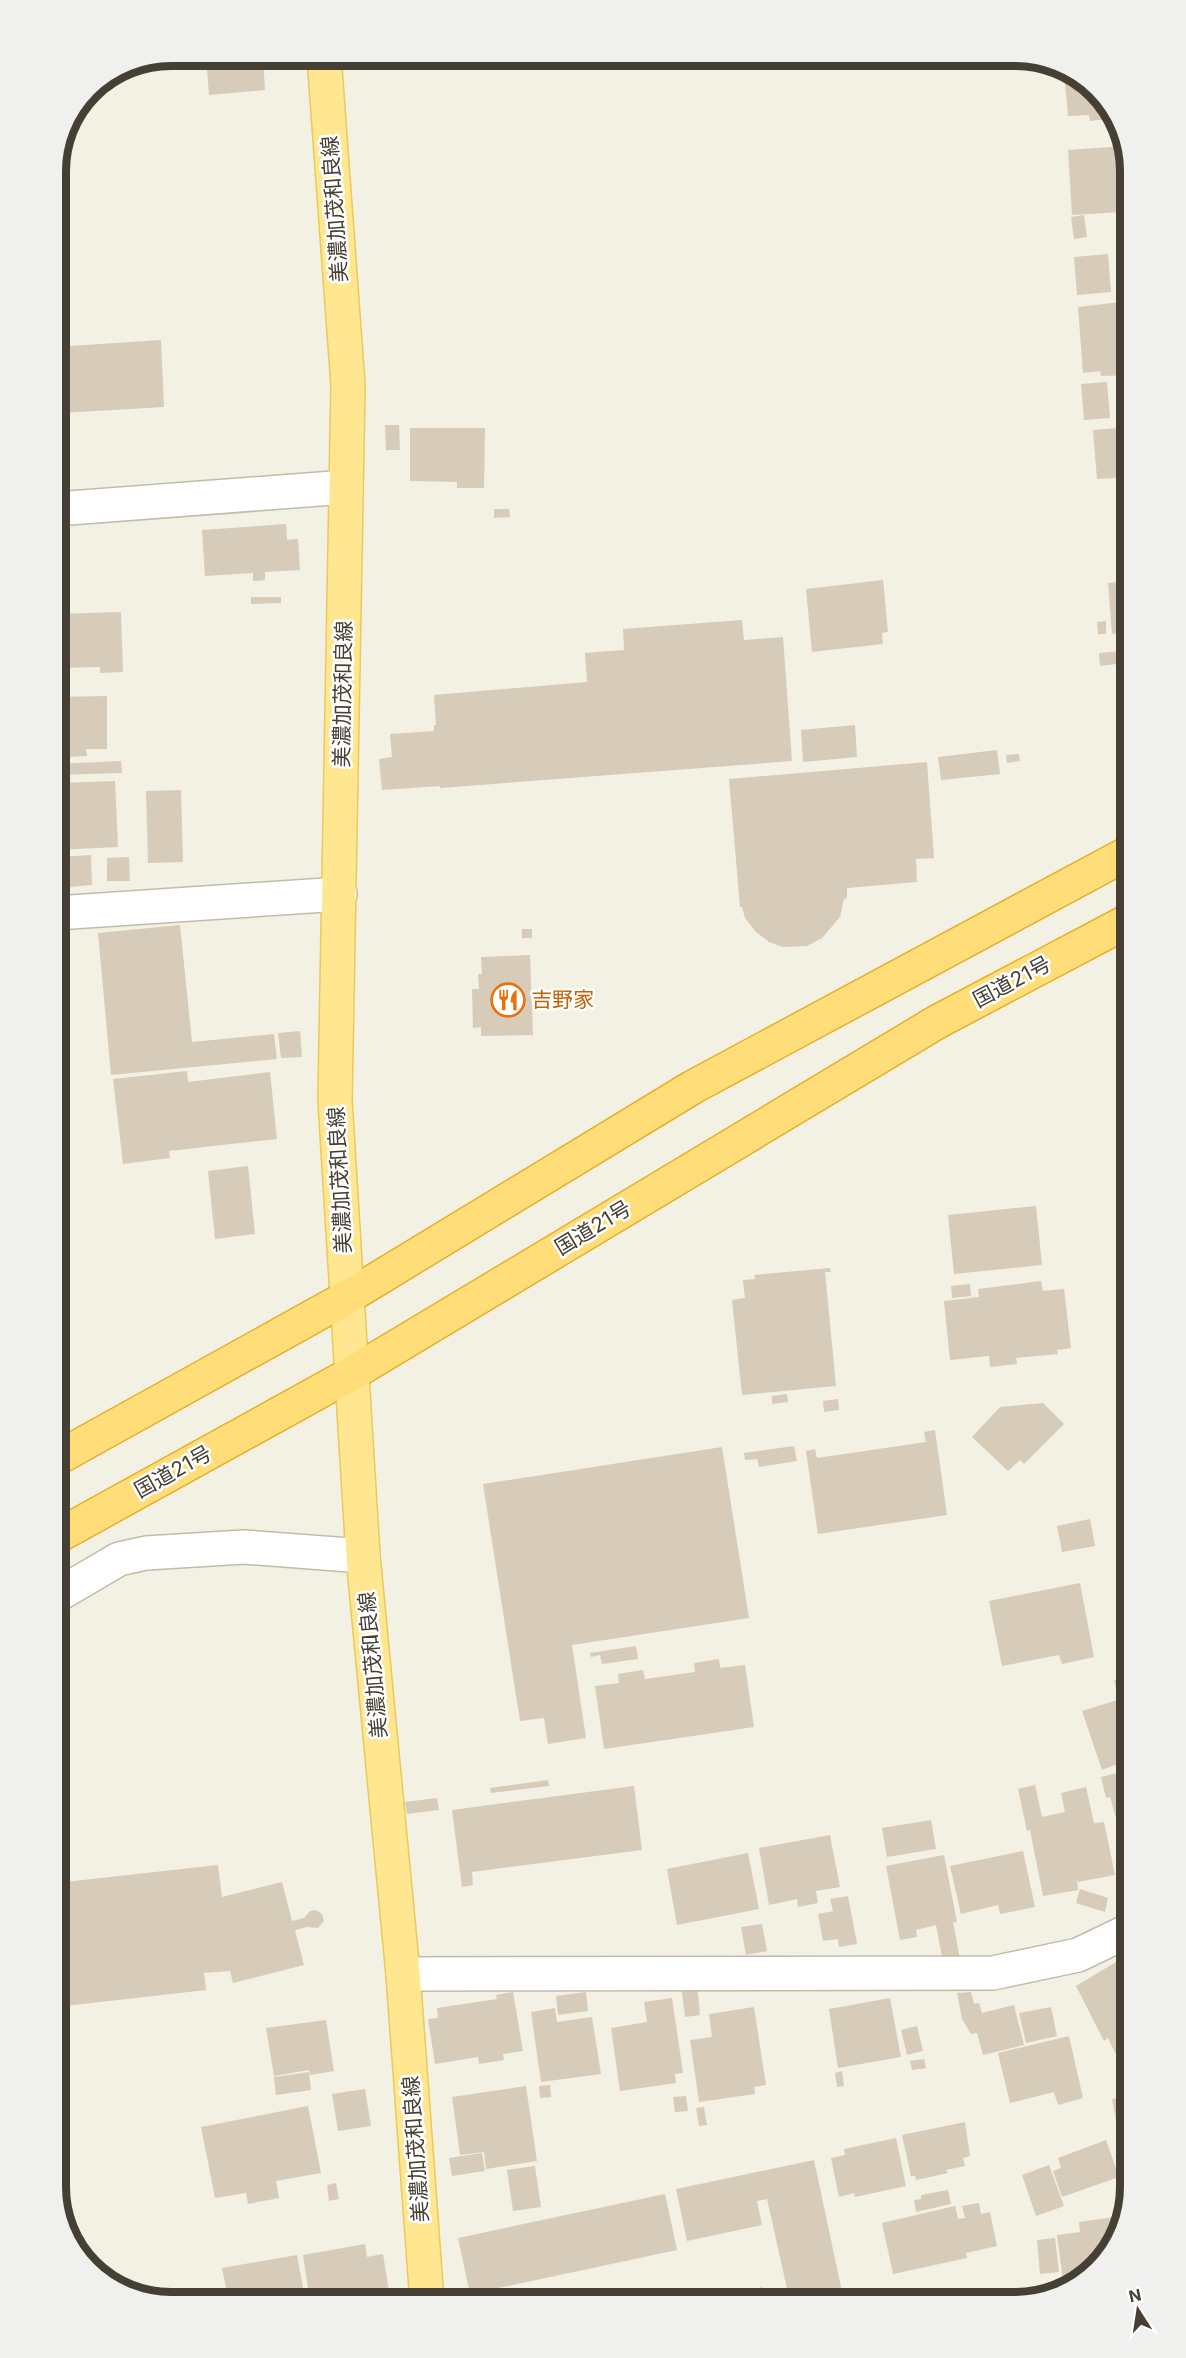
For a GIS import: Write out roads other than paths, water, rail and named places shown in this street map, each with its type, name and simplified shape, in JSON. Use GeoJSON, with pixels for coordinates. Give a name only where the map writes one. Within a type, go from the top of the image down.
{"type":"FeatureCollection","features":[{"type":"Feature","properties":{"kind":"highway"},"geometry":{"type":"LineString","coordinates":[[66,1453],[346,1298],[693,1087],[1120,858]]}},
{"type":"Feature","properties":{"kind":"highway","name":"国道21号"},"geometry":{"type":"LineString","coordinates":[[66,1531],[351,1374],[937,1022],[1120,926]]}},
{"type":"Feature","properties":{"kind":"main road","name":"美濃加茂和良線"},"geometry":{"type":"LineString","coordinates":[[325,66],[348,385],[335,1100],[363,1556],[403,1974],[427,2292]]}},
{"type":"Feature","properties":{"kind":"street"},"geometry":{"type":"LineString","coordinates":[[66,508],[346,487]]}},
{"type":"Feature","properties":{"kind":"street"},"geometry":{"type":"LineString","coordinates":[[66,913],[340,894]]}},
{"type":"Feature","properties":{"kind":"street"},"geometry":{"type":"LineString","coordinates":[[66,1590],[119,1559],[146,1553],[244,1547],[363,1556]]}},
{"type":"Feature","properties":{"kind":"street"},"geometry":{"type":"LineString","coordinates":[[403,1974],[993,1973],[1078,1955],[1120,1935]]}},
{"type":"Feature","properties":{"kind":"place","name":"吉野家"},"geometry":{"type":"Point","coordinates":[508,1000]}}]}
